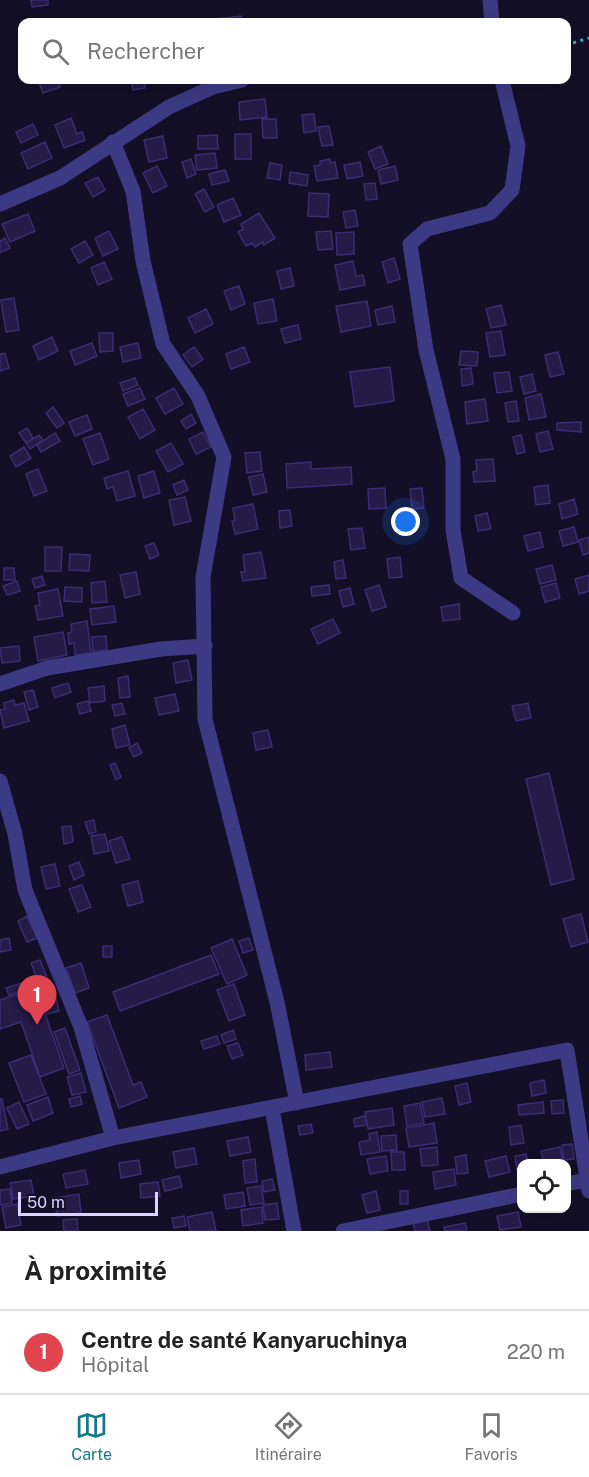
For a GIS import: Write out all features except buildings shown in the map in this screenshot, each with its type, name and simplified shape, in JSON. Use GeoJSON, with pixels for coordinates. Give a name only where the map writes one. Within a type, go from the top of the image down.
{"type":"FeatureCollection","features":[{"type":"Feature","properties":{"kind":"street"},"geometry":{"type":"LineString","coordinates":[[490,0],[492,18]]}},
{"type":"Feature","properties":{"kind":"street"},"geometry":{"type":"LineString","coordinates":[[0,204],[60,178],[169,107],[213,87],[225,84]]}},
{"type":"Feature","properties":{"kind":"street"},"geometry":{"type":"LineString","coordinates":[[503,84],[518,146],[512,190],[490,213],[427,229],[410,244],[426,350],[453,459],[453,530],[461,578],[513,613]]}},
{"type":"Feature","properties":{"kind":"street"},"geometry":{"type":"LineString","coordinates":[[113,142],[133,191],[142,261],[163,344],[198,396],[224,457],[203,577],[206,646],[205,719],[277,1002],[297,1103]]}},
{"type":"Feature","properties":{"kind":"street"},"geometry":{"type":"LineString","coordinates":[[0,684],[47,668],[160,649],[206,646]]}},
{"type":"Feature","properties":{"kind":"street"},"geometry":{"type":"LineString","coordinates":[[0,782],[15,834],[25,890],[81,1027],[113,1138]]}},
{"type":"Feature","properties":{"kind":"street"},"geometry":{"type":"LineString","coordinates":[[0,1167],[113,1138],[567,1050],[588,1185],[571,1184]]}},
{"type":"Feature","properties":{"kind":"street"},"geometry":{"type":"LineString","coordinates":[[272,1108],[294,1231]]}},
{"type":"Feature","properties":{"kind":"street"},"geometry":{"type":"LineString","coordinates":[[344,1231],[517,1195]]}},
{"type":"Feature","properties":{"kind":"path"},"geometry":{"type":"LineString","coordinates":[[571,44],[589,38]]}},
{"type":"Feature","properties":{"kind":"place","name":"Centre de santé Kanyaruchinya"},"geometry":{"type":"Point","coordinates":[37,1025]}}]}
